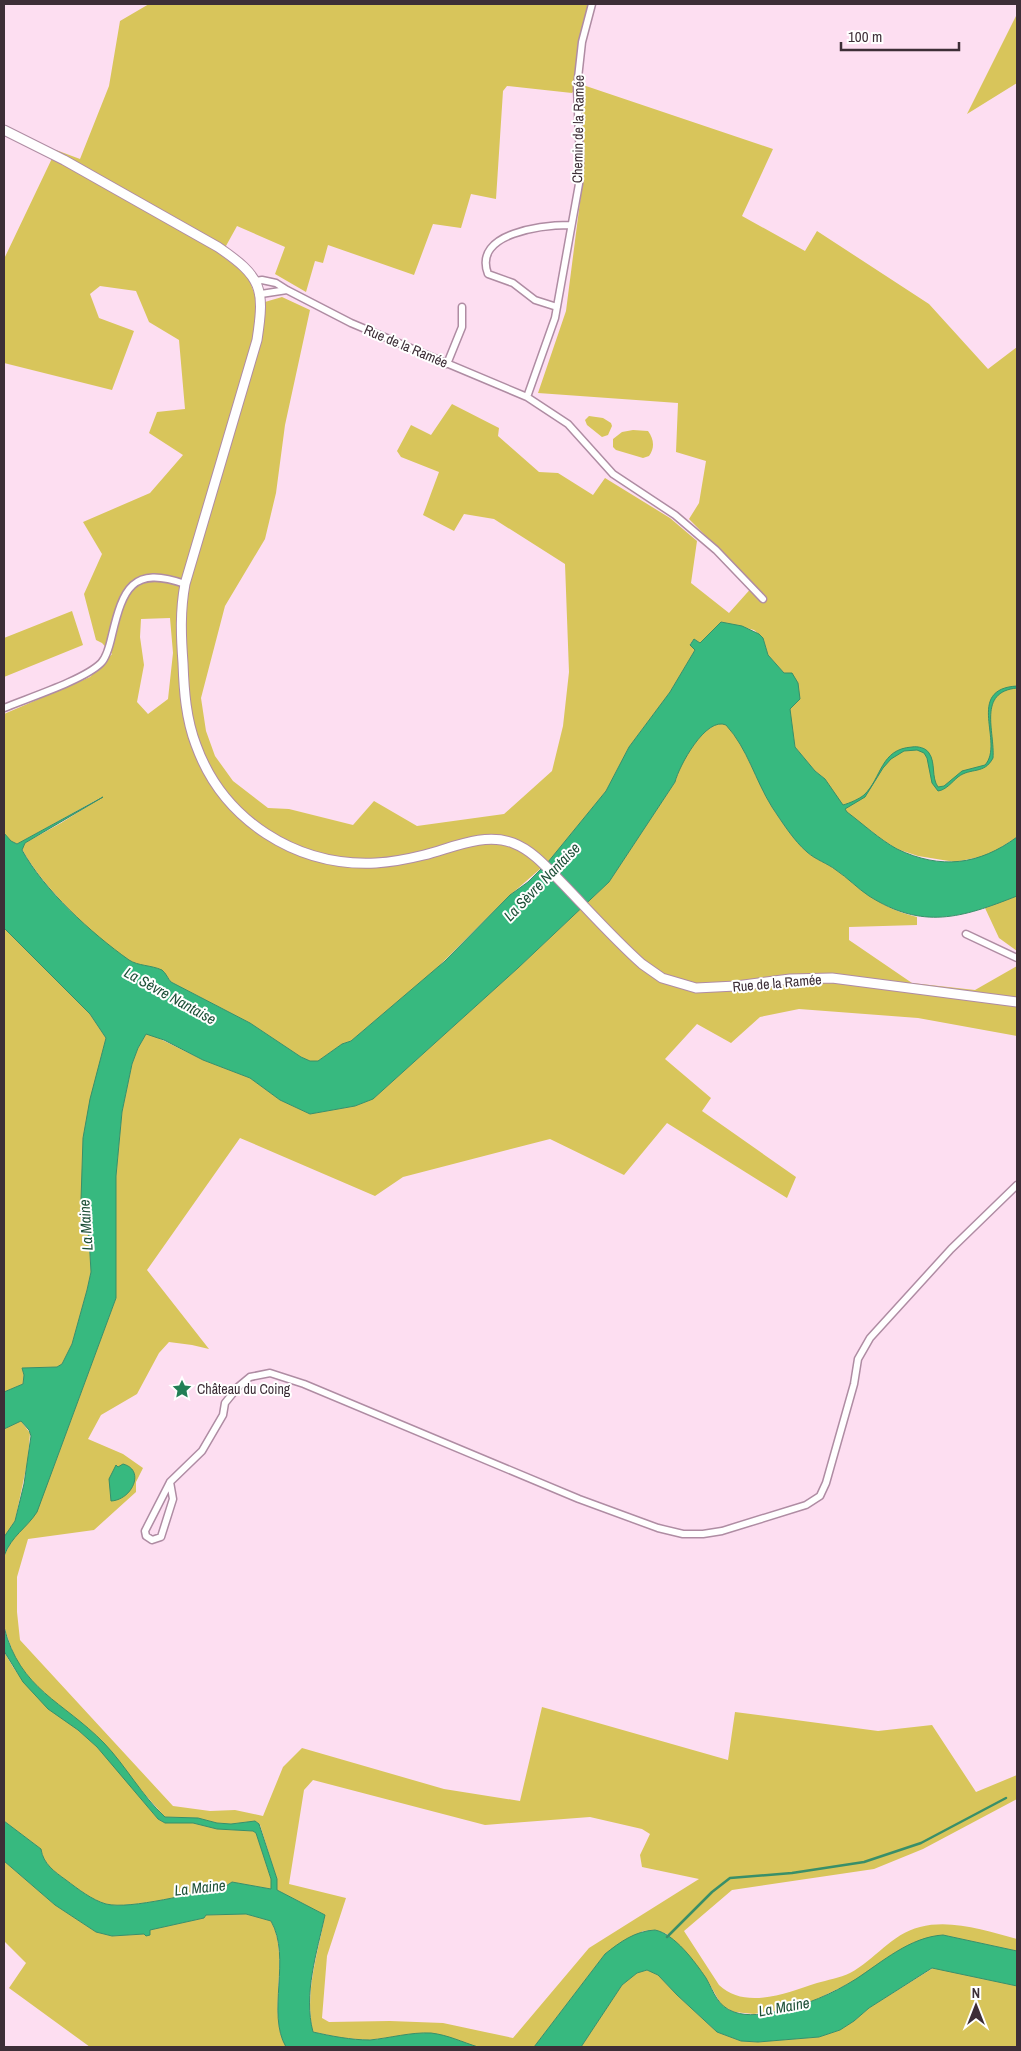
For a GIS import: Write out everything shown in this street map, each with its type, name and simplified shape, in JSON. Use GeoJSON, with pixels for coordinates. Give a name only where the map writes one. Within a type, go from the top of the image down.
{"type":"FeatureCollection","features":[{"type":"Feature","properties":{"kind":"main road"},"geometry":{"type":"LineString","coordinates":[[4,130],[64,160],[218,247],[238,260],[256,281],[261,294]]}},
{"type":"Feature","properties":{"kind":"main road","name":"Rue de la Ramée"},"geometry":{"type":"LineString","coordinates":[[261,294],[262,302],[257,340],[185,584],[181,606],[186,707],[191,732],[201,759],[225,798],[252,825],[291,848],[322,859],[339,862],[397,861],[490,839],[512,842],[536,857],[642,964],[662,978],[685,986],[711,988],[790,979],[832,978],[1017,1002]]}},
{"type":"Feature","properties":{"kind":"street","name":"Chemin de la Ramée"},"geometry":{"type":"LineString","coordinates":[[527,397],[555,318],[579,184],[577,87],[582,42],[592,4]]}},
{"type":"Feature","properties":{"kind":"street"},"geometry":{"type":"LineString","coordinates":[[556,307],[535,300],[513,283],[488,274],[486,268],[488,256],[496,242],[520,231],[551,225],[571,225]]}},
{"type":"Feature","properties":{"kind":"street","name":"Rue de la Ramée"},"geometry":{"type":"LineString","coordinates":[[256,281],[262,280],[276,283],[351,323],[527,397],[568,424],[612,474],[675,515],[716,550],[763,599]]}},
{"type":"Feature","properties":{"kind":"street"},"geometry":{"type":"LineString","coordinates":[[261,294],[287,290]]}},
{"type":"Feature","properties":{"kind":"street"},"geometry":{"type":"LineString","coordinates":[[447,364],[462,327],[462,307]]}},
{"type":"Feature","properties":{"kind":"street"},"geometry":{"type":"LineString","coordinates":[[4,708],[87,674],[102,662],[110,642],[119,606],[129,587],[136,582],[152,577],[185,584]]}},
{"type":"Feature","properties":{"kind":"street"},"geometry":{"type":"LineString","coordinates":[[966,934],[1017,958]]}},
{"type":"Feature","properties":{"kind":"street"},"geometry":{"type":"LineString","coordinates":[[170,1482],[174,1499],[161,1537],[152,1540],[146,1536],[145,1531],[170,1482],[202,1451],[223,1415],[225,1403],[238,1387],[250,1377],[270,1373],[304,1384],[579,1499],[658,1528],[683,1534],[703,1534],[806,1505],[820,1496],[826,1483],[854,1384],[858,1360],[870,1338],[951,1249],[1017,1184]]}},
{"type":"Feature","properties":{"kind":"shaded area"},"geometry":{"type":"Polygon","coordinates":[[[149,4],[591,4],[580,84],[773,149],[742,216],[805,251],[817,231],[929,304],[988,369],[1017,347],[1017,837],[989,855],[955,862],[918,856],[897,849],[883,840],[846,812],[825,779],[815,771],[795,747],[784,673],[768,655],[763,638],[754,630],[721,622],[700,643],[694,639],[690,644],[695,650],[670,692],[629,747],[606,791],[548,862],[507,898],[436,969],[351,1041],[342,1044],[318,1061],[310,1061],[301,1057],[250,1023],[171,982],[160,971],[132,962],[87,927],[42,879],[22,849],[25,843],[102,797],[17,844],[11,841],[4,833],[4,714],[90,677],[112,654],[102,643],[96,640],[84,594],[102,554],[83,522],[150,493],[183,455],[149,433],[157,412],[185,409],[179,340],[149,322],[136,291],[100,286],[90,294],[99,318],[134,331],[112,390],[4,363],[4,259],[56,150],[80,159],[109,86],[120,21],[149,4]],[[580,84],[572,93],[507,86],[503,91],[496,199],[471,194],[461,228],[433,224],[414,275],[328,245],[323,263],[315,261],[306,292],[275,274],[285,247],[237,226],[221,255],[248,276],[258,304],[282,297],[310,310],[285,425],[276,493],[265,539],[225,606],[201,698],[206,731],[215,756],[233,781],[268,808],[289,809],[353,825],[374,801],[417,826],[504,814],[552,771],[563,726],[569,672],[565,564],[494,519],[464,514],[454,531],[423,515],[439,472],[401,457],[397,451],[411,425],[431,435],[452,404],[499,428],[498,436],[539,472],[558,473],[593,495],[605,478],[670,518],[697,541],[691,583],[729,613],[754,585],[689,519],[699,503],[706,461],[676,452],[678,403],[538,393],[566,311],[581,194],[584,151],[580,84]],[[170,618],[141,619],[140,637],[144,665],[137,702],[148,714],[168,699],[173,653],[170,618]]]}},
{"type":"Feature","properties":{"kind":"shaded area"},"geometry":{"type":"Polygon","coordinates":[[[1017,14],[1017,83],[967,114],[1017,14]]]}},
{"type":"Feature","properties":{"kind":"shaded area"},"geometry":{"type":"Polygon","coordinates":[[[589,416],[603,418],[611,423],[612,426],[608,435],[602,437],[587,425],[585,420],[589,416]]]}},
{"type":"Feature","properties":{"kind":"shaded area"},"geometry":{"type":"Polygon","coordinates":[[[633,430],[648,431],[650,434],[653,440],[653,447],[649,456],[643,458],[616,450],[613,447],[613,439],[622,432],[633,430]]]}},
{"type":"Feature","properties":{"kind":"shaded area"},"geometry":{"type":"Polygon","coordinates":[[[72,611],[83,645],[4,677],[4,638],[72,611]]]}},
{"type":"Feature","properties":{"kind":"shaded area"},"geometry":{"type":"Polygon","coordinates":[[[719,723],[726,724],[734,734],[772,807],[802,848],[839,872],[871,897],[893,909],[917,917],[917,925],[849,927],[849,940],[912,983],[975,990],[1017,966],[1017,1036],[918,1018],[799,1009],[760,1017],[731,1043],[697,1024],[665,1059],[711,1098],[702,1111],[796,1177],[787,1198],[667,1123],[624,1175],[550,1139],[403,1177],[375,1196],[240,1138],[147,1270],[209,1349],[169,1342],[159,1353],[137,1394],[101,1415],[88,1439],[123,1454],[143,1468],[136,1482],[136,1492],[94,1530],[28,1539],[17,1577],[17,1612],[20,1640],[173,1806],[210,1811],[235,1810],[263,1816],[283,1767],[302,1748],[444,1789],[520,1801],[542,1707],[728,1760],[735,1712],[878,1731],[932,1725],[976,1792],[1017,1775],[1017,1799],[923,1849],[874,1869],[732,1890],[684,1931],[719,1985],[729,1993],[741,1997],[754,1998],[780,1995],[846,1975],[859,1968],[900,1935],[920,1927],[944,1924],[981,1930],[1017,1939],[1017,1951],[943,1935],[911,1944],[854,1981],[803,2006],[754,2014],[734,2012],[722,2006],[706,1978],[667,1934],[655,1930],[643,1931],[605,1954],[534,2047],[478,2047],[429,2033],[368,2040],[343,2038],[313,2032],[310,2002],[311,1988],[325,1915],[277,1890],[277,1879],[260,1825],[255,1821],[232,1824],[217,1823],[198,1818],[165,1817],[82,1724],[56,1704],[33,1682],[16,1661],[4,1627],[4,1556],[15,1535],[32,1519],[54,1466],[116,1298],[116,1176],[122,1112],[132,1064],[146,1034],[150,1034],[203,1060],[250,1078],[280,1100],[310,1114],[355,1106],[373,1099],[518,968],[609,882],[675,782],[685,756],[697,740],[711,727],[719,723]],[[313,1780],[304,1790],[289,1884],[346,1898],[327,1956],[322,2018],[329,2022],[390,2021],[443,2023],[513,2038],[589,1948],[699,1879],[642,1867],[640,1855],[650,1834],[642,1829],[590,1817],[485,1825],[313,1780]]]}},
{"type":"Feature","properties":{"kind":"shaded area"},"geometry":{"type":"Polygon","coordinates":[[[1017,896],[1017,951],[999,938],[985,908],[1017,896]]]}},
{"type":"Feature","properties":{"kind":"shaded area"},"geometry":{"type":"Polygon","coordinates":[[[4,928],[90,1014],[106,1038],[83,1138],[82,1209],[89,1237],[91,1272],[72,1344],[62,1364],[57,1367],[22,1368],[24,1375],[23,1384],[4,1392],[4,928]]]}},
{"type":"Feature","properties":{"kind":"shaded area"},"geometry":{"type":"Polygon","coordinates":[[[21,1421],[30,1433],[28,1459],[15,1521],[4,1537],[4,1429],[21,1421]]]}},
{"type":"Feature","properties":{"kind":"shaded area"},"geometry":{"type":"Polygon","coordinates":[[[4,1651],[13,1667],[34,1692],[96,1746],[158,1819],[165,1823],[193,1823],[217,1829],[253,1831],[256,1833],[271,1879],[271,1889],[232,1882],[223,1888],[147,1903],[117,1905],[106,1904],[90,1897],[54,1871],[44,1859],[41,1849],[4,1821],[4,1651]]]}},
{"type":"Feature","properties":{"kind":"shaded area"},"geometry":{"type":"Polygon","coordinates":[[[4,1861],[55,1905],[96,1932],[112,1936],[144,1934],[150,1930],[204,1918],[206,1915],[246,1914],[271,1921],[277,1936],[279,1952],[278,2018],[280,2033],[286,2047],[90,2047],[9,1988],[26,1963],[4,1941],[4,1861]]]}},
{"type":"Feature","properties":{"kind":"shaded area"},"geometry":{"type":"Polygon","coordinates":[[[933,1968],[1017,1986],[1017,2047],[581,2047],[622,1985],[637,1973],[647,1970],[658,1975],[717,2032],[741,2041],[758,2042],[819,2037],[840,2030],[869,2008],[933,1968]]]}},
{"type":"Feature","properties":{"kind":"water","name":"La Sèvre Nantaise"},"geometry":{"type":"Polygon","coordinates":[[[721,622],[742,626],[759,634],[763,638],[768,655],[784,673],[792,673],[798,683],[800,699],[790,709],[795,747],[815,771],[825,779],[843,805],[864,795],[874,782],[865,797],[845,809],[847,812],[890,845],[913,856],[929,860],[944,862],[974,859],[988,854],[1017,837],[1017,896],[960,915],[925,917],[889,907],[869,896],[845,876],[810,855],[802,848],[772,807],[734,734],[726,725],[718,724],[710,728],[694,744],[675,782],[609,882],[518,968],[373,1099],[355,1106],[310,1114],[280,1100],[250,1078],[203,1060],[164,1040],[146,1034],[132,1064],[122,1112],[116,1176],[116,1298],[37,1512],[15,1537],[4,1556],[4,1537],[15,1521],[24,1484],[31,1436],[29,1430],[21,1421],[4,1429],[4,1392],[23,1384],[24,1375],[22,1368],[57,1367],[62,1364],[72,1344],[91,1272],[89,1237],[81,1200],[83,1138],[90,1099],[106,1038],[90,1014],[4,928],[4,833],[11,841],[17,844],[103,797],[25,843],[22,850],[43,880],[84,924],[129,960],[162,970],[171,982],[250,1023],[301,1057],[310,1061],[318,1061],[342,1044],[351,1041],[445,961],[510,895],[528,882],[548,862],[606,791],[629,747],[670,692],[695,650],[690,645],[694,639],[700,643],[721,622]]]}},
{"type":"Feature","properties":{"kind":"water"},"geometry":{"type":"Polygon","coordinates":[[[1017,686],[1017,688],[1005,691],[997,697],[992,705],[993,758],[986,767],[963,774],[938,791],[932,783],[927,758],[924,753],[917,750],[904,751],[891,759],[875,780],[887,759],[901,749],[912,747],[928,751],[938,787],[944,786],[962,771],[985,765],[990,755],[989,707],[992,697],[1001,689],[1017,686]]]}},
{"type":"Feature","properties":{"kind":"water"},"geometry":{"type":"Polygon","coordinates":[[[123,1464],[130,1467],[134,1472],[135,1478],[125,1496],[111,1501],[109,1479],[116,1465],[118,1467],[123,1464]]]}},
{"type":"Feature","properties":{"kind":"water"},"geometry":{"type":"Polygon","coordinates":[[[4,1627],[11,1648],[21,1666],[32,1680],[104,1743],[149,1800],[165,1817],[198,1818],[217,1823],[231,1824],[255,1821],[259,1824],[277,1879],[277,1890],[325,1915],[310,1988],[310,2018],[313,2032],[348,2039],[370,2040],[408,2034],[431,2033],[478,2047],[286,2047],[280,2033],[278,2018],[279,1952],[277,1936],[271,1921],[246,1914],[206,1915],[204,1918],[150,1930],[150,1935],[146,1936],[144,1934],[112,1936],[96,1932],[55,1905],[4,1861],[4,1821],[41,1849],[44,1859],[58,1874],[85,1894],[106,1904],[131,1905],[147,1903],[223,1888],[232,1882],[271,1889],[271,1879],[256,1833],[253,1831],[217,1829],[193,1823],[165,1823],[158,1819],[97,1747],[78,1730],[48,1709],[23,1682],[4,1651],[4,1627]]]}},
{"type":"Feature","properties":{"kind":"water"},"geometry":{"type":"Polygon","coordinates":[[[655,1930],[670,1937],[684,1950],[706,1978],[720,2002],[728,2009],[739,2014],[768,2013],[789,2009],[809,2002],[856,1979],[908,1945],[919,1940],[943,1935],[1017,1951],[1017,1986],[932,1968],[869,2008],[840,2030],[819,2037],[758,2042],[741,2041],[717,2032],[658,1975],[647,1970],[637,1973],[622,1985],[581,2047],[534,2047],[605,1954],[622,1941],[634,1935],[655,1930]]]}},
{"type":"Feature","properties":{"kind":"waterway"},"geometry":{"type":"LineString","coordinates":[[667,1937],[712,1892],[730,1878],[792,1873],[864,1862],[921,1843],[1006,1798]]}},
{"type":"Feature","properties":{"kind":"place","name":"Château du Coing"},"geometry":{"type":"Point","coordinates":[182,1389]}},
{"type":"Feature","properties":{"kind":"water label","name":"La Maine"},"geometry":{"type":"Point","coordinates":[86,1225]}},
{"type":"Feature","properties":{"kind":"water label","name":"La Maine"},"geometry":{"type":"Point","coordinates":[200,1888]}},
{"type":"Feature","properties":{"kind":"water label","name":"La Maine"},"geometry":{"type":"Point","coordinates":[784,2007]}}]}
